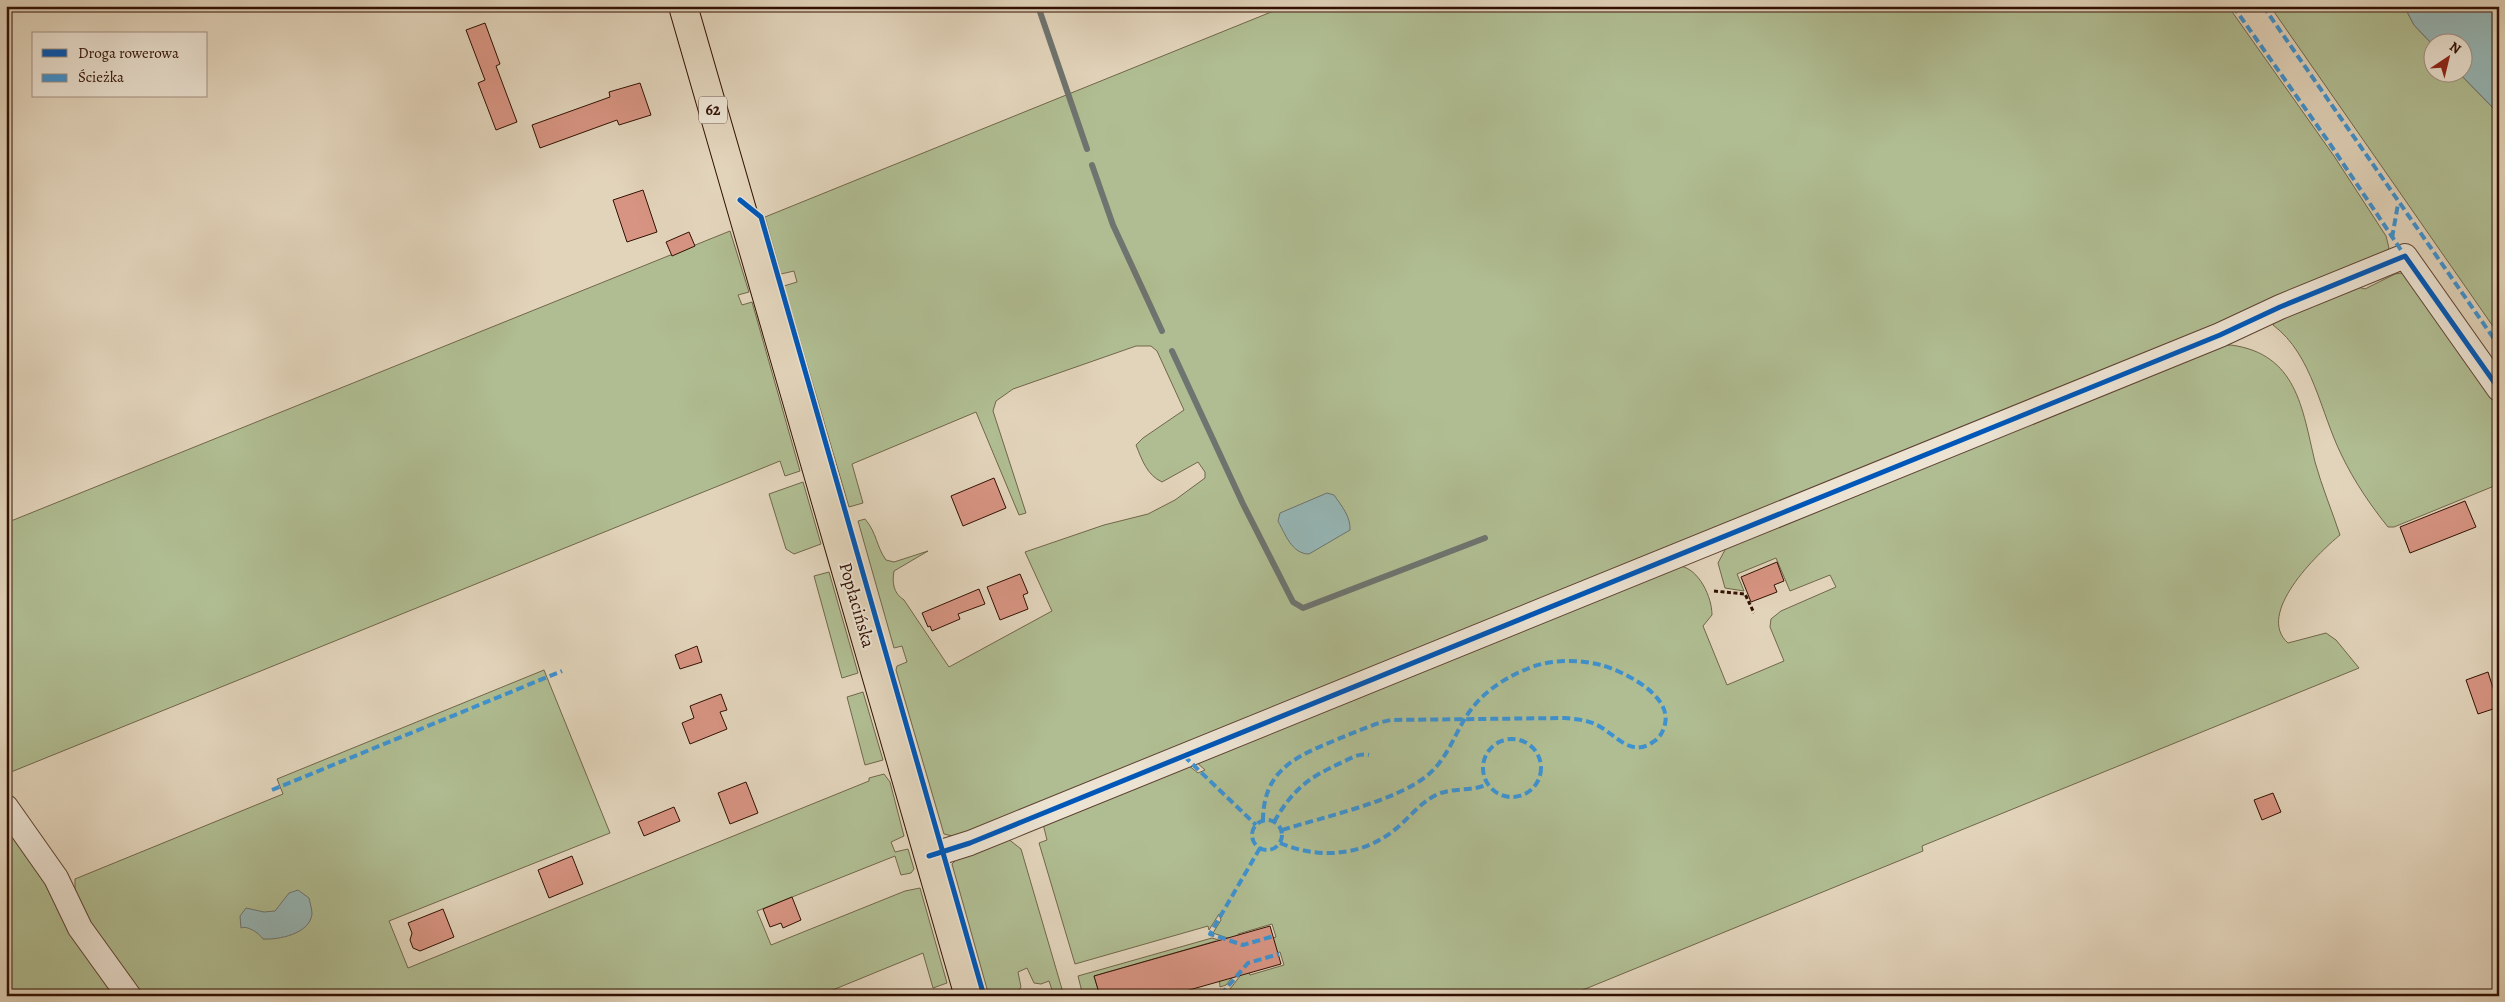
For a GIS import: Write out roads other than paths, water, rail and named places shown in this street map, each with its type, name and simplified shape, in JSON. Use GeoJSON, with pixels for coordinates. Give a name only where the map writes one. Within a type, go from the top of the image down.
{"type":"FeatureCollection","features":[{"type":"Feature","properties":{"kind":"main road","name":"Popłacińska"},"geometry":{"type":"LineString","coordinates":[[682,6],[744,214],[969,996]]}},
{"type":"Feature","properties":{"kind":"street"},"geometry":{"type":"LineString","coordinates":[[929,856],[1006,828],[2211,339],[2280,307],[2405,256],[2499,388]]}},
{"type":"Feature","properties":{"kind":"street"},"geometry":{"type":"LineString","coordinates":[[6,807],[56,878],[80,928],[129,996]]}},
{"type":"Feature","properties":{"kind":"water"},"geometry":{"type":"Polygon","coordinates":[[[2404,6],[2499,6],[2499,114],[2468,82],[2472,82],[2472,32],[2422,33],[2414,25],[2404,6]]]}},
{"type":"Feature","properties":{"kind":"water"},"geometry":{"type":"Polygon","coordinates":[[[1327,493],[1334,495],[1342,507],[1349,520],[1350,530],[1309,554],[1298,551],[1286,537],[1278,521],[1280,513],[1327,493]]]}},
{"type":"Feature","properties":{"kind":"water"},"geometry":{"type":"Polygon","coordinates":[[[298,890],[309,898],[312,914],[310,921],[300,931],[285,937],[263,939],[253,930],[241,928],[240,916],[246,908],[264,912],[275,911],[289,893],[298,890]]]}},
{"type":"Feature","properties":{"kind":"waterway"},"geometry":{"type":"LineString","coordinates":[[1038,6],[1087,149]]}},
{"type":"Feature","properties":{"kind":"waterway"},"geometry":{"type":"LineString","coordinates":[[1092,165],[1113,225],[1162,331]]}},
{"type":"Feature","properties":{"kind":"waterway"},"geometry":{"type":"LineString","coordinates":[[1172,351],[1243,504],[1293,602],[1303,608],[1485,538]]}}]}
